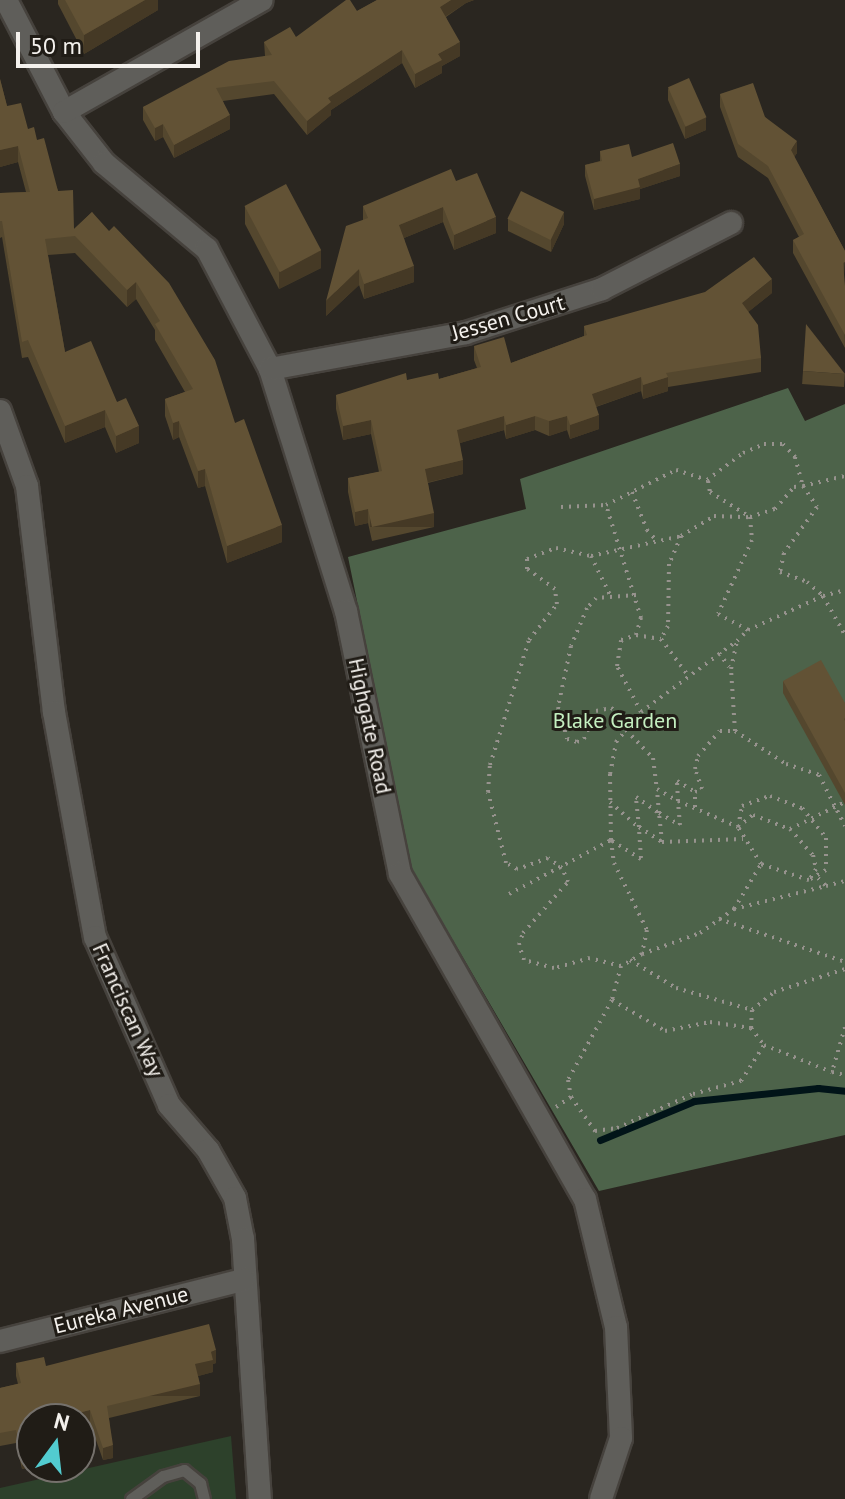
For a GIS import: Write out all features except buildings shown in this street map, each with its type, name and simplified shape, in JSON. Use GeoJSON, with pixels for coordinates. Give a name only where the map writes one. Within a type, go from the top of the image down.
{"type":"FeatureCollection","features":[{"type":"Feature","properties":{"kind":"street","name":"Highgate Road"},"geometry":{"type":"LineString","coordinates":[[6,0],[64,112],[104,163],[207,249],[270,369],[346,611],[400,874],[585,1199],[616,1327],[621,1438],[601,1499]]}},
{"type":"Feature","properties":{"kind":"street"},"geometry":{"type":"LineString","coordinates":[[64,112],[262,0]]}},
{"type":"Feature","properties":{"kind":"street","name":"Jessen Court"},"geometry":{"type":"LineString","coordinates":[[270,369],[466,333],[602,289],[731,223]]}},
{"type":"Feature","properties":{"kind":"street","name":"Franciscan Way"},"geometry":{"type":"LineString","coordinates":[[0,411],[27,486],[54,712],[95,937],[169,1105],[208,1150],[235,1198],[260,1499]]}},
{"type":"Feature","properties":{"kind":"street","name":"Eureka Avenue"},"geometry":{"type":"LineString","coordinates":[[0,1341],[243,1280]]}},
{"type":"Feature","properties":{"kind":"lane"},"geometry":{"type":"LineString","coordinates":[[131,1499],[163,1476],[184,1470],[200,1483],[204,1499]]}},
{"type":"Feature","properties":{"kind":"path"},"geometry":{"type":"LineString","coordinates":[[707,480],[743,453],[783,444],[795,457],[803,486],[817,507],[784,553],[780,572],[807,582],[823,596],[845,635]]}},
{"type":"Feature","properties":{"kind":"path"},"geometry":{"type":"LineString","coordinates":[[561,507],[606,505],[676,470],[707,480]]}},
{"type":"Feature","properties":{"kind":"path"},"geometry":{"type":"LineString","coordinates":[[621,966],[590,958],[554,968],[524,960],[519,945],[523,933],[568,882],[562,868],[548,858],[517,869],[506,863],[488,792],[490,765],[529,640],[557,604],[555,589],[527,569],[527,559],[556,548],[591,556],[681,536],[714,516],[750,517],[775,509],[794,487],[845,476]]}},
{"type":"Feature","properties":{"kind":"path"},"geometry":{"type":"LineString","coordinates":[[707,480],[710,492],[750,517]]}},
{"type":"Feature","properties":{"kind":"path"},"geometry":{"type":"LineString","coordinates":[[632,492],[647,530],[657,541]]}},
{"type":"Feature","properties":{"kind":"path"},"geometry":{"type":"LineString","coordinates":[[606,505],[638,595],[641,626],[636,635]]}},
{"type":"Feature","properties":{"kind":"path"},"geometry":{"type":"LineString","coordinates":[[748,630],[718,614],[752,540],[750,517]]}},
{"type":"Feature","properties":{"kind":"path"},"geometry":{"type":"LineString","coordinates":[[661,639],[668,626],[669,564],[681,536]]}},
{"type":"Feature","properties":{"kind":"path"},"geometry":{"type":"LineString","coordinates":[[591,556],[611,597]]}},
{"type":"Feature","properties":{"kind":"path"},"geometry":{"type":"LineString","coordinates":[[642,954],[647,930],[614,863],[611,840],[610,802],[616,742],[641,712],[748,630],[823,596],[845,590]]}},
{"type":"Feature","properties":{"kind":"path"},"geometry":{"type":"LineString","coordinates":[[638,595],[596,598],[587,608],[571,646],[558,707],[567,739],[584,739],[596,711],[611,708],[620,713],[626,730],[653,758],[662,842]]}},
{"type":"Feature","properties":{"kind":"path"},"geometry":{"type":"LineString","coordinates":[[641,712],[617,666],[621,640],[636,635],[661,639],[687,674]]}},
{"type":"Feature","properties":{"kind":"path"},"geometry":{"type":"LineString","coordinates":[[735,731],[731,669],[737,641]]}},
{"type":"Feature","properties":{"kind":"path"},"geometry":{"type":"LineString","coordinates":[[719,653],[731,669]]}},
{"type":"Feature","properties":{"kind":"path"},"geometry":{"type":"LineString","coordinates":[[695,792],[702,789],[695,769],[706,740],[720,731],[735,731],[786,764],[819,775],[845,826]]}},
{"type":"Feature","properties":{"kind":"path"},"geometry":{"type":"LineString","coordinates":[[611,840],[641,859],[636,797],[680,825],[677,781],[695,792]]}},
{"type":"Feature","properties":{"kind":"path"},"geometry":{"type":"LineString","coordinates":[[657,789],[738,827]]}},
{"type":"Feature","properties":{"kind":"path"},"geometry":{"type":"LineString","coordinates":[[695,792],[695,807]]}},
{"type":"Feature","properties":{"kind":"path"},"geometry":{"type":"LineString","coordinates":[[761,797],[784,799],[814,817],[829,848],[826,870],[818,878],[809,880],[761,864],[738,827],[742,806],[761,797]]}},
{"type":"Feature","properties":{"kind":"path"},"geometry":{"type":"LineString","coordinates":[[610,802],[662,842],[743,839]]}},
{"type":"Feature","properties":{"kind":"path"},"geometry":{"type":"LineString","coordinates":[[790,829],[843,803]]}},
{"type":"Feature","properties":{"kind":"path"},"geometry":{"type":"LineString","coordinates":[[738,827],[753,815],[790,829],[813,855],[816,869],[809,880]]}},
{"type":"Feature","properties":{"kind":"path"},"geometry":{"type":"LineString","coordinates":[[509,894],[611,840]]}},
{"type":"Feature","properties":{"kind":"path"},"geometry":{"type":"LineString","coordinates":[[734,909],[761,864]]}},
{"type":"Feature","properties":{"kind":"path"},"geometry":{"type":"LineString","coordinates":[[818,878],[826,886]]}},
{"type":"Feature","properties":{"kind":"path"},"geometry":{"type":"LineString","coordinates":[[764,1045],[741,1081],[693,1094],[617,1128],[595,1131],[571,1097],[568,1080],[612,1000],[621,966],[642,954],[700,933],[734,909],[845,881]]}},
{"type":"Feature","properties":{"kind":"path"},"geometry":{"type":"LineString","coordinates":[[719,919],[845,962]]}},
{"type":"Feature","properties":{"kind":"path"},"geometry":{"type":"LineString","coordinates":[[630,960],[676,988],[752,1010]]}},
{"type":"Feature","properties":{"kind":"path"},"geometry":{"type":"LineString","coordinates":[[845,969],[774,992],[752,1010],[751,1028],[764,1045],[845,1075]]}},
{"type":"Feature","properties":{"kind":"path"},"geometry":{"type":"LineString","coordinates":[[612,1000],[665,1031],[710,1022],[751,1028]]}},
{"type":"Feature","properties":{"kind":"path"},"geometry":{"type":"LineString","coordinates":[[832,1072],[845,1027]]}},
{"type":"Feature","properties":{"kind":"green space","name":"Blake Garden"},"geometry":{"type":"Polygon","coordinates":[[[788,388],[805,421],[845,404],[845,1135],[599,1191],[412,870],[348,557],[526,509],[520,479],[788,388]]]}},
{"type":"Feature","properties":{"kind":"green space"},"geometry":{"type":"Polygon","coordinates":[[[231,1436],[236,1499],[0,1499],[0,1488],[22,1483],[96,1483],[96,1466],[231,1436]]]}},
{"type":"Feature","properties":{"kind":"waterway"},"geometry":{"type":"LineString","coordinates":[[600,1140],[694,1101],[818,1088],[845,1091]]}}]}
